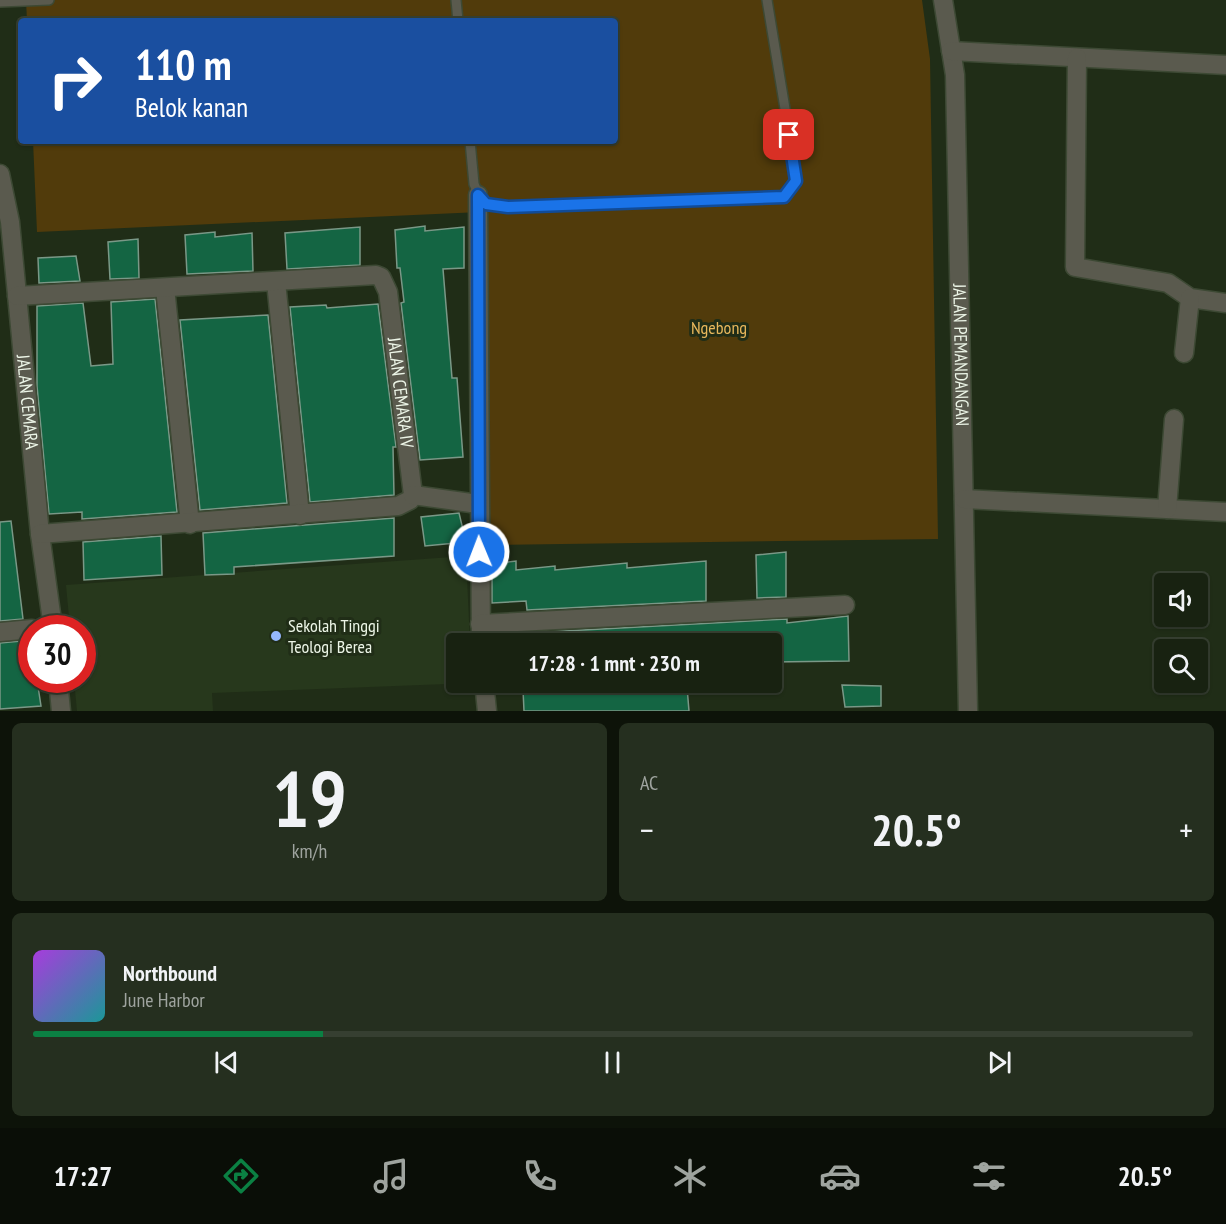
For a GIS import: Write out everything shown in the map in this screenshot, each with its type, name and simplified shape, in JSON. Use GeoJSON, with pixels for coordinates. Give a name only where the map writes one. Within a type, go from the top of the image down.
{"type":"FeatureCollection","features":[{"type":"Feature","properties":{"kind":"street","name":"JALAN PEMANDANGAN"},"geometry":{"type":"LineString","coordinates":[[943,0],[955,75],[968,711]]}},
{"type":"Feature","properties":{"kind":"street"},"geometry":{"type":"LineString","coordinates":[[951,51],[1226,65]]}},
{"type":"Feature","properties":{"kind":"street"},"geometry":{"type":"LineString","coordinates":[[1077,58],[1073,264],[1079,269],[1168,283],[1190,298],[1226,303]]}},
{"type":"Feature","properties":{"kind":"street","name":"JALAN CEMARA"},"geometry":{"type":"LineString","coordinates":[[0,174],[17,296],[47,615]]}},
{"type":"Feature","properties":{"kind":"street"},"geometry":{"type":"LineString","coordinates":[[478,195],[480,633]]}},
{"type":"Feature","properties":{"kind":"street","name":"JALAN CEMARA IV"},"geometry":{"type":"LineString","coordinates":[[17,296],[376,275],[384,280],[388,292],[413,495]]}},
{"type":"Feature","properties":{"kind":"street"},"geometry":{"type":"LineString","coordinates":[[276,282],[300,515]]}},
{"type":"Feature","properties":{"kind":"street"},"geometry":{"type":"LineString","coordinates":[[165,288],[190,524]]}},
{"type":"Feature","properties":{"kind":"street"},"geometry":{"type":"LineString","coordinates":[[1184,353],[1190,298]]}},
{"type":"Feature","properties":{"kind":"street"},"geometry":{"type":"LineString","coordinates":[[1167,509],[1174,419]]}},
{"type":"Feature","properties":{"kind":"street"},"geometry":{"type":"LineString","coordinates":[[40,534],[398,506],[410,500],[413,495],[478,504]]}},
{"type":"Feature","properties":{"kind":"street"},"geometry":{"type":"LineString","coordinates":[[964,499],[1226,512]]}},
{"type":"Feature","properties":{"kind":"street"},"geometry":{"type":"LineString","coordinates":[[480,624],[845,605]]}},
{"type":"Feature","properties":{"kind":"street"},"geometry":{"type":"LineString","coordinates":[[0,632],[18,630]]}},
{"type":"Feature","properties":{"kind":"street"},"geometry":{"type":"LineString","coordinates":[[59,693],[61,711]]}},
{"type":"Feature","properties":{"kind":"street"},"geometry":{"type":"LineString","coordinates":[[485,693],[487,711]]}},
{"type":"Feature","properties":{"kind":"lane"},"geometry":{"type":"LineString","coordinates":[[0,2],[49,0]]}},
{"type":"Feature","properties":{"kind":"lane"},"geometry":{"type":"LineString","coordinates":[[456,0],[458,18]]}},
{"type":"Feature","properties":{"kind":"lane"},"geometry":{"type":"LineString","coordinates":[[470,144],[478,195],[486,204],[508,207],[784,197],[796,181],[767,0]]}},
{"type":"Feature","properties":{"kind":"shaded area","name":"Sekolah Tinggi Teologi Berea"},"geometry":{"type":"Polygon","coordinates":[[[466,556],[470,633],[446,633],[446,684],[212,693],[213,711],[77,711],[75,693],[96,693],[96,615],[69,615],[66,585],[466,556]]]}},
{"type":"Feature","properties":{"kind":"green space","name":"Ngebong"},"geometry":{"type":"Polygon","coordinates":[[[26,0],[922,0],[930,59],[938,539],[491,545],[480,212],[37,232],[33,144],[618,144],[618,18],[27,18],[26,0]]]}},
{"type":"Feature","properties":{"kind":"building"},"geometry":{"type":"Polygon","coordinates":[[[425,226],[425,231],[464,227],[464,268],[443,269],[452,378],[457,378],[463,457],[420,460],[401,303],[404,302],[400,268],[397,268],[395,230],[425,226]]]}},
{"type":"Feature","properties":{"kind":"building"},"geometry":{"type":"Polygon","coordinates":[[[360,227],[360,265],[287,269],[285,233],[360,227]]]}},
{"type":"Feature","properties":{"kind":"building"},"geometry":{"type":"Polygon","coordinates":[[[215,232],[215,237],[252,233],[253,271],[187,274],[185,235],[215,232]]]}},
{"type":"Feature","properties":{"kind":"building"},"geometry":{"type":"Polygon","coordinates":[[[138,239],[139,278],[110,279],[108,242],[138,239]]]}},
{"type":"Feature","properties":{"kind":"building"},"geometry":{"type":"Polygon","coordinates":[[[76,256],[80,281],[39,283],[38,258],[76,256]]]}},
{"type":"Feature","properties":{"kind":"building"},"geometry":{"type":"Polygon","coordinates":[[[155,299],[177,512],[82,519],[82,512],[49,514],[37,386],[37,306],[83,303],[91,366],[113,364],[111,302],[155,299]]]}},
{"type":"Feature","properties":{"kind":"building"},"geometry":{"type":"Polygon","coordinates":[[[378,304],[396,447],[393,447],[394,495],[310,502],[290,307],[326,305],[327,308],[378,304]]]}},
{"type":"Feature","properties":{"kind":"building"},"geometry":{"type":"Polygon","coordinates":[[[268,315],[287,503],[200,510],[180,320],[268,315]]]}},
{"type":"Feature","properties":{"kind":"building"},"geometry":{"type":"Polygon","coordinates":[[[459,513],[466,542],[425,546],[421,517],[459,513]]]}},
{"type":"Feature","properties":{"kind":"building"},"geometry":{"type":"Polygon","coordinates":[[[394,518],[394,556],[234,567],[234,574],[205,575],[203,533],[394,518]]]}},
{"type":"Feature","properties":{"kind":"building"},"geometry":{"type":"Polygon","coordinates":[[[11,521],[23,615],[18,615],[18,619],[0,621],[0,522],[11,521]]]}},
{"type":"Feature","properties":{"kind":"building"},"geometry":{"type":"Polygon","coordinates":[[[161,536],[162,575],[84,580],[83,542],[161,536]]]}},
{"type":"Feature","properties":{"kind":"building"},"geometry":{"type":"Polygon","coordinates":[[[786,552],[786,597],[757,598],[756,555],[786,552]]]}},
{"type":"Feature","properties":{"kind":"building"},"geometry":{"type":"Polygon","coordinates":[[[516,561],[516,570],[555,566],[555,570],[627,563],[627,568],[706,561],[706,601],[527,610],[526,601],[492,603],[492,564],[516,561]]]}},
{"type":"Feature","properties":{"kind":"building"},"geometry":{"type":"Polygon","coordinates":[[[848,616],[849,661],[782,662],[782,633],[528,633],[787,619],[787,623],[848,616]]]}},
{"type":"Feature","properties":{"kind":"building"},"geometry":{"type":"Polygon","coordinates":[[[18,641],[18,693],[39,693],[41,706],[0,709],[0,643],[18,641]]]}},
{"type":"Feature","properties":{"kind":"building"},"geometry":{"type":"Polygon","coordinates":[[[842,685],[881,686],[881,706],[845,707],[842,685]]]}},
{"type":"Feature","properties":{"kind":"building"},"geometry":{"type":"Polygon","coordinates":[[[523,693],[688,693],[689,711],[524,711],[523,693]]]}},
{"type":"Feature","properties":{"kind":"place","name":"Sekolah Tinggi Teologi Berea"},"geometry":{"type":"Point","coordinates":[276,636]}},
{"type":"Feature","properties":{"kind":"route"},"geometry":{"type":"LineString","coordinates":[[479,552],[478,195],[486,204],[508,207],[784,197],[794,187],[796,181],[789,135]]}}]}
